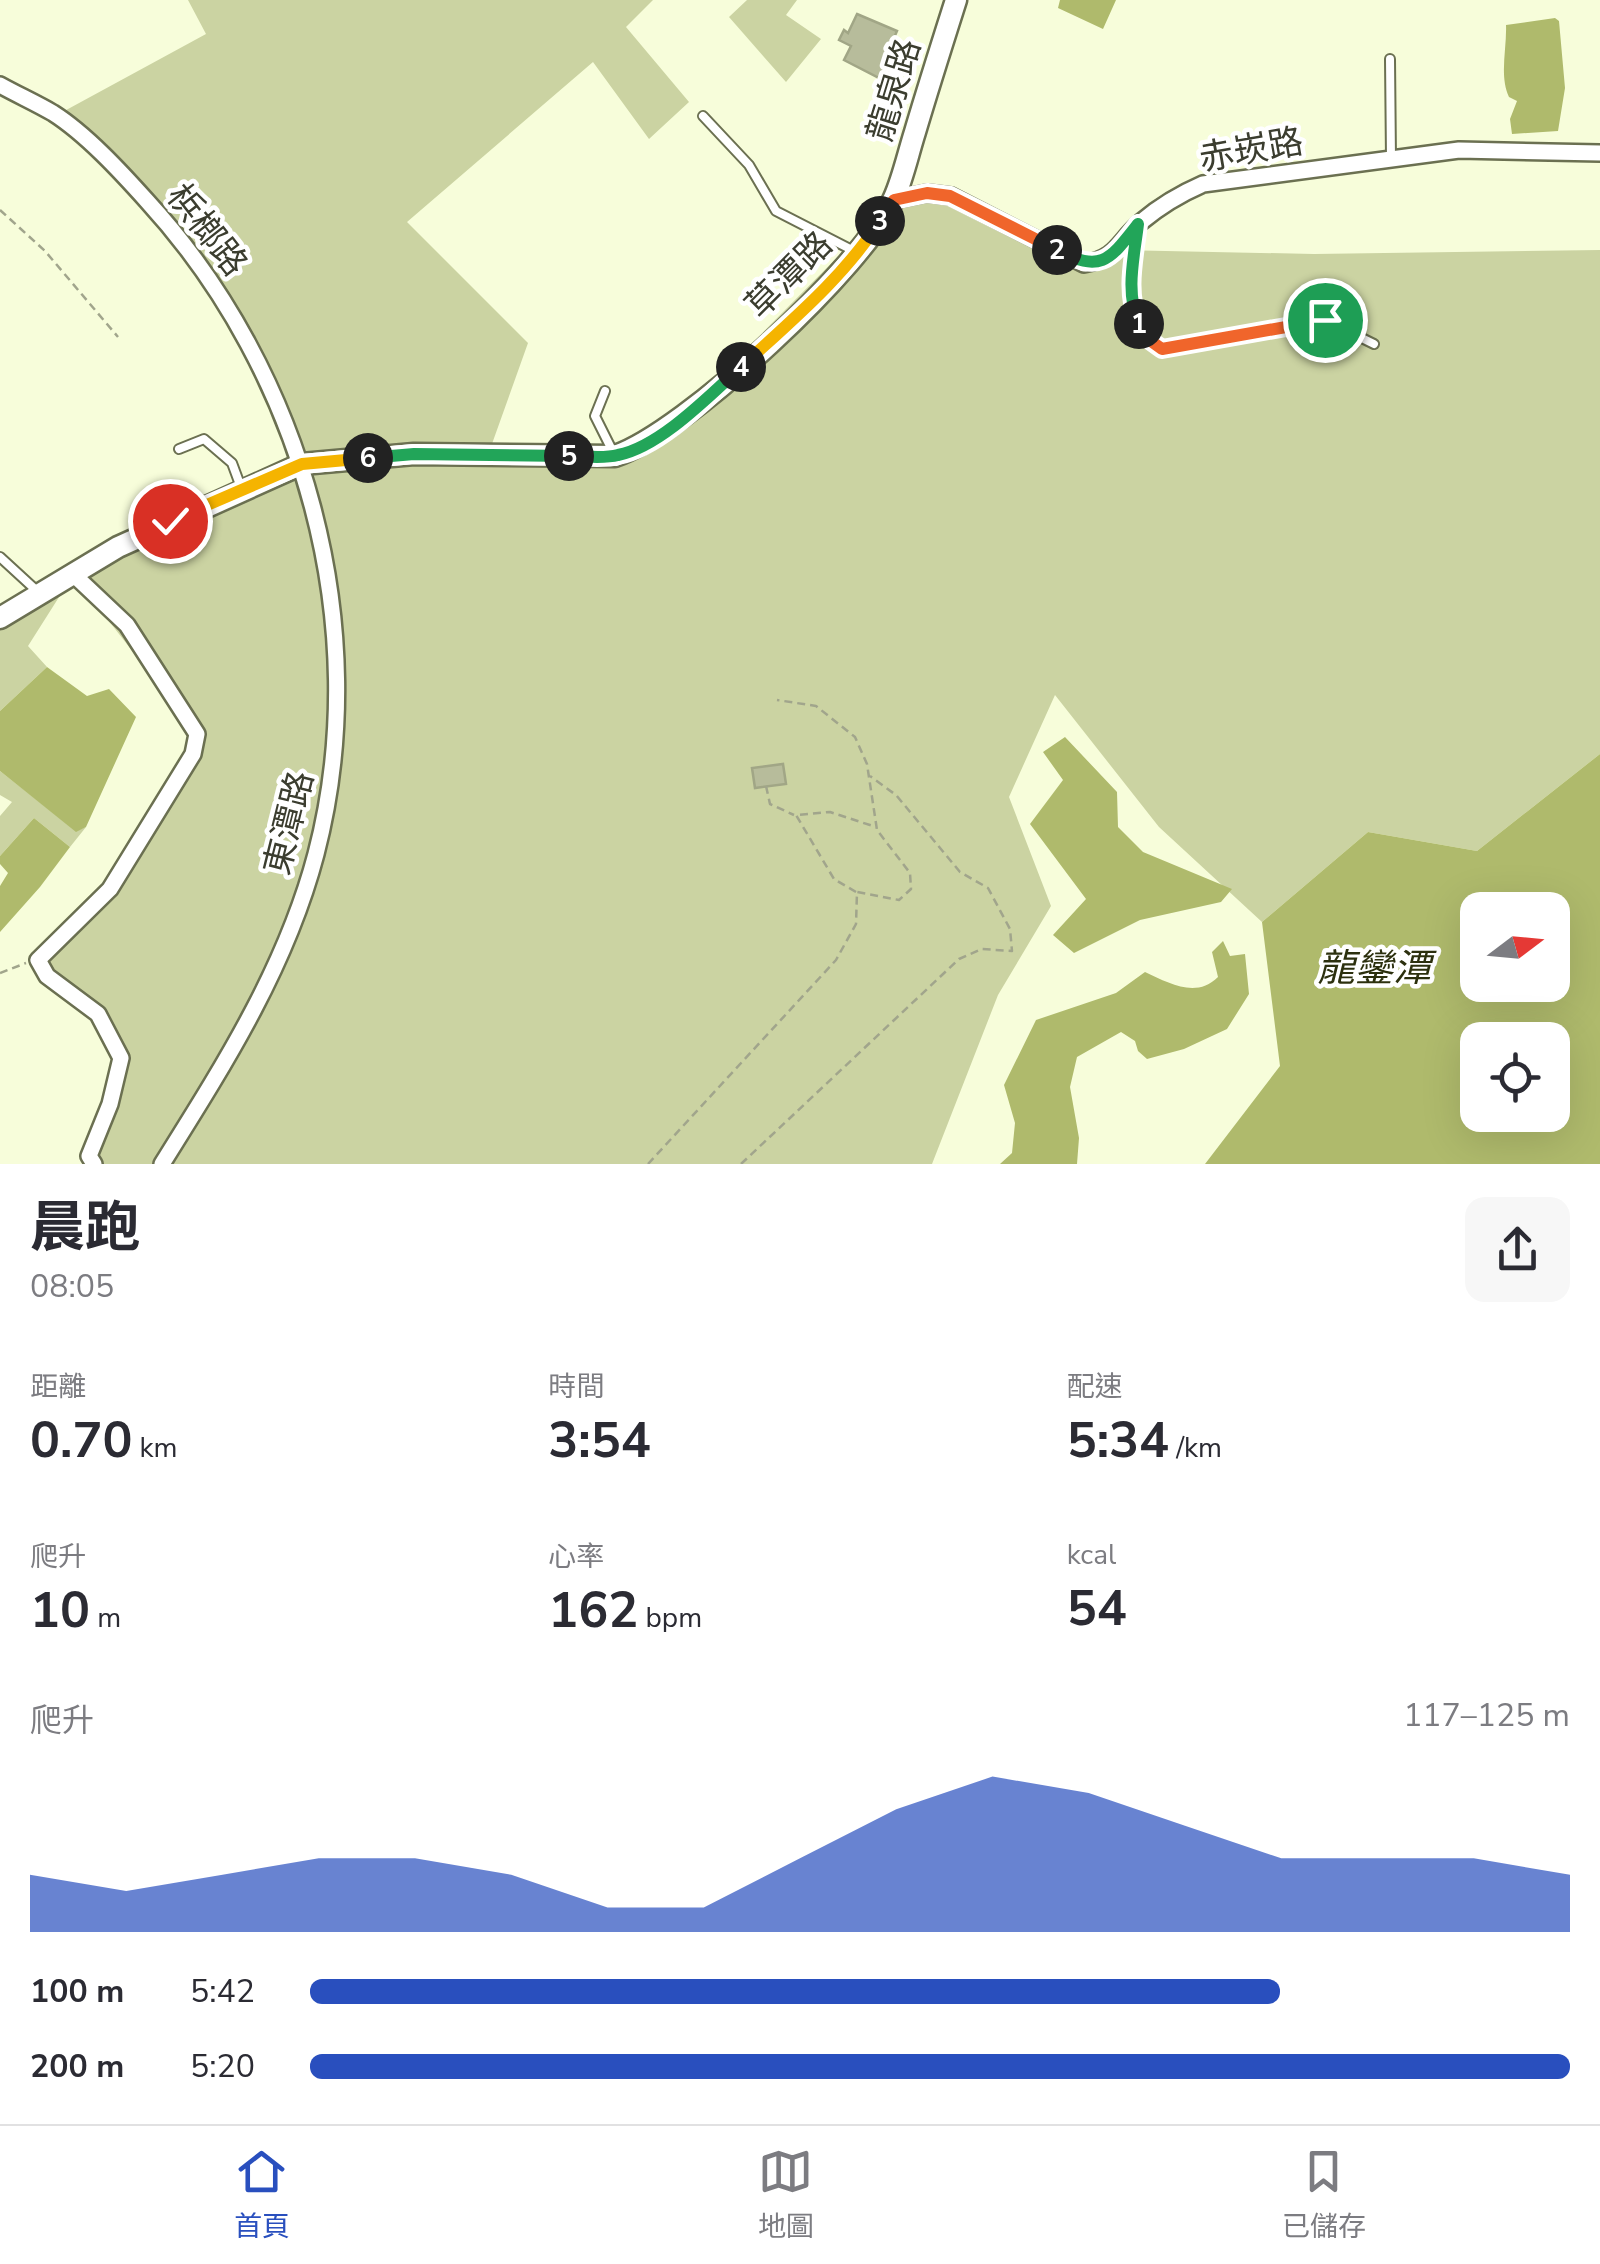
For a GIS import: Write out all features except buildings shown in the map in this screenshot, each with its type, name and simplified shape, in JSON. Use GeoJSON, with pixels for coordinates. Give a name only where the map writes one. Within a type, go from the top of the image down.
{"type":"FeatureCollection","features":[{"type":"Feature","properties":{"kind":"street","name":"龍泉路"},"geometry":{"type":"LineString","coordinates":[[894,200],[956,0]]}},
{"type":"Feature","properties":{"kind":"street","name":"梹榔路"},"geometry":{"type":"LineString","coordinates":[[0,85],[56,115],[123,174],[186,244],[233,314],[277,401],[302,464]]}},
{"type":"Feature","properties":{"kind":"street","name":"赤崁路"},"geometry":{"type":"LineString","coordinates":[[894,200],[927,193],[950,196],[1084,264],[1118,250],[1138,224],[1179,194],[1204,184],[1459,150],[1600,153]]}},
{"type":"Feature","properties":{"kind":"street","name":"草潭路"},"geometry":{"type":"LineString","coordinates":[[0,618],[118,547],[302,464],[414,454],[615,456],[638,449],[667,430],[806,309],[858,254],[894,200]]}},
{"type":"Feature","properties":{"kind":"street","name":"東潭路"},"geometry":{"type":"LineString","coordinates":[[162,1164],[268,987],[316,854],[335,763],[334,633],[324,560],[302,464]]}},
{"type":"Feature","properties":{"kind":"street"},"geometry":{"type":"LineString","coordinates":[[73,574],[127,626],[198,734],[193,754],[110,889],[38,960],[47,976],[98,1014],[120,1058],[110,1104],[89,1161]]}},
{"type":"Feature","properties":{"kind":"lane"},"geometry":{"type":"LineString","coordinates":[[1390,59],[1391,158]]}},
{"type":"Feature","properties":{"kind":"lane"},"geometry":{"type":"LineString","coordinates":[[702,116],[749,165],[776,210],[858,254]]}},
{"type":"Feature","properties":{"kind":"lane"},"geometry":{"type":"LineString","coordinates":[[1138,224],[1132,307],[1144,336],[1162,349],[1325,320],[1374,344]]}},
{"type":"Feature","properties":{"kind":"lane"},"geometry":{"type":"LineString","coordinates":[[605,392],[595,416],[615,456]]}},
{"type":"Feature","properties":{"kind":"lane"},"geometry":{"type":"LineString","coordinates":[[179,449],[204,439],[232,462],[242,490]]}},
{"type":"Feature","properties":{"kind":"lane"},"geometry":{"type":"LineString","coordinates":[[0,556],[41,594]]}},
{"type":"Feature","properties":{"kind":"path"},"geometry":{"type":"LineString","coordinates":[[0,210],[45,251],[118,337]]}},
{"type":"Feature","properties":{"kind":"path"},"geometry":{"type":"LineString","coordinates":[[777,700],[816,706],[855,737],[868,776],[877,828],[910,873],[911,889],[899,900],[858,892],[834,878],[796,815]]}},
{"type":"Feature","properties":{"kind":"path"},"geometry":{"type":"LineString","coordinates":[[741,1164],[959,960],[982,949],[1012,951],[1010,929],[988,888],[960,872],[896,795],[868,776]]}},
{"type":"Feature","properties":{"kind":"path"},"geometry":{"type":"LineString","coordinates":[[766,786],[770,804],[796,815],[830,812],[877,828]]}},
{"type":"Feature","properties":{"kind":"path"},"geometry":{"type":"LineString","coordinates":[[648,1164],[836,960],[856,924],[858,892]]}},
{"type":"Feature","properties":{"kind":"path"},"geometry":{"type":"LineString","coordinates":[[0,973],[38,960]]}},
{"type":"Feature","properties":{"kind":"shaded area"},"geometry":{"type":"Polygon","coordinates":[[[188,0],[653,0],[626,27],[689,102],[649,139],[593,62],[407,222],[528,343],[488,455],[473,457],[615,456],[638,449],[667,429],[894,200],[927,193],[1067,255],[1099,261],[1118,250],[1314,254],[1600,250],[1600,754],[1477,851],[1368,832],[1262,922],[1159,827],[1055,695],[1009,797],[1051,906],[998,995],[932,1164],[83,1164],[110,1104],[120,1058],[98,1014],[51,979],[38,960],[110,889],[173,791],[193,754],[197,734],[73,575],[28,646],[47,667],[0,711],[0,618],[73,574],[302,464],[233,314],[123,174],[57,115],[206,34],[188,0]]]}},
{"type":"Feature","properties":{"kind":"shaded area"},"geometry":{"type":"Polygon","coordinates":[[[747,0],[797,0],[786,15],[821,39],[786,82],[729,17],[747,0]]]}},
{"type":"Feature","properties":{"kind":"shaded area"},"geometry":{"type":"Polygon","coordinates":[[[0,771],[76,831],[86,827],[70,847],[34,818],[0,856],[0,816],[12,802],[0,795],[0,771]]]}},
{"type":"Feature","properties":{"kind":"water"},"geometry":{"type":"Polygon","coordinates":[[[1060,0],[1116,0],[1103,29],[1058,8],[1060,0]]]}},
{"type":"Feature","properties":{"kind":"water"},"geometry":{"type":"Polygon","coordinates":[[[1555,18],[1559,21],[1565,88],[1558,131],[1512,134],[1510,119],[1517,101],[1509,97],[1504,80],[1506,25],[1555,18]]]}},
{"type":"Feature","properties":{"kind":"water"},"geometry":{"type":"Polygon","coordinates":[[[47,667],[87,696],[109,689],[136,717],[86,827],[76,832],[0,771],[0,711],[47,667]]]}},
{"type":"Feature","properties":{"kind":"water"},"geometry":{"type":"Polygon","coordinates":[[[1065,737],[1117,792],[1118,827],[1143,852],[1232,889],[1221,902],[1140,920],[1074,953],[1053,935],[1086,899],[1030,824],[1063,780],[1043,752],[1065,737]]]}},
{"type":"Feature","properties":{"kind":"water","name":"龍鑾潭"},"geometry":{"type":"Polygon","coordinates":[[[1600,754],[1600,1164],[1205,1164],[1280,1066],[1262,922],[1368,832],[1477,851],[1600,754]]]}},
{"type":"Feature","properties":{"kind":"water"},"geometry":{"type":"Polygon","coordinates":[[[34,818],[70,847],[0,932],[0,886],[8,873],[0,864],[0,856],[34,818]]]}},
{"type":"Feature","properties":{"kind":"water"},"geometry":{"type":"Polygon","coordinates":[[[1223,941],[1230,956],[1245,954],[1249,994],[1227,1029],[1184,1049],[1147,1059],[1138,1051],[1135,1041],[1121,1032],[1077,1057],[1070,1087],[1079,1138],[1077,1164],[1000,1164],[1012,1153],[1015,1123],[1004,1085],[1036,1020],[1116,993],[1145,972],[1182,987],[1210,984],[1218,977],[1212,952],[1223,941]]]}},
{"type":"Feature","properties":{"kind":"route"},"geometry":{"type":"LineString","coordinates":[[170,521],[302,464],[414,454],[615,456],[638,449],[667,430],[806,309],[858,254],[894,200],[927,193],[950,196],[1084,264],[1118,250],[1138,224],[1132,307],[1144,336],[1162,349],[1325,320]]}}]}
